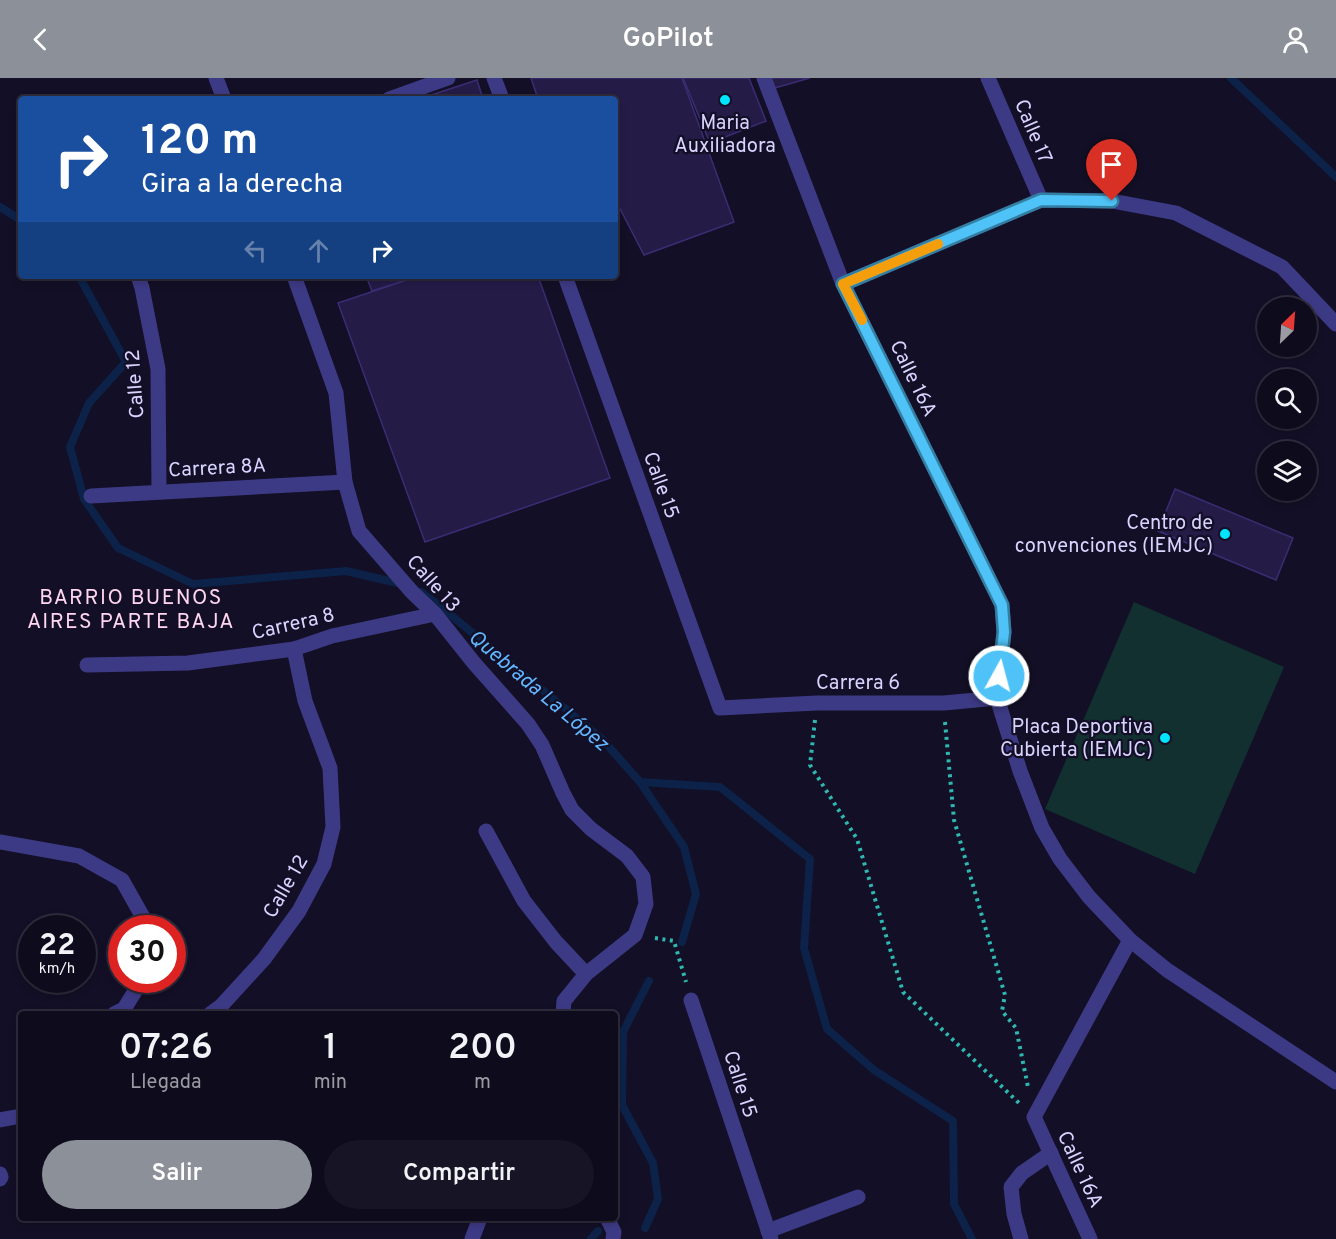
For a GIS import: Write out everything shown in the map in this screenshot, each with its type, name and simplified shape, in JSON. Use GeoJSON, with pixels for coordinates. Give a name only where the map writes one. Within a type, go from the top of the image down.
{"type":"FeatureCollection","features":[{"type":"Feature","properties":{"kind":"street"},"geometry":{"type":"LineString","coordinates":[[216,78],[223,96]]}},
{"type":"Feature","properties":{"kind":"street"},"geometry":{"type":"LineString","coordinates":[[397,96],[448,78]]}},
{"type":"Feature","properties":{"kind":"street"},"geometry":{"type":"LineString","coordinates":[[494,78],[501,96]]}},
{"type":"Feature","properties":{"kind":"street","name":"Calle 16A"},"geometry":{"type":"LineString","coordinates":[[764,78],[843,284],[1002,605],[1004,632],[997,698]]}},
{"type":"Feature","properties":{"kind":"street","name":"Calle 17"},"geometry":{"type":"LineString","coordinates":[[988,78],[1041,200]]}},
{"type":"Feature","properties":{"kind":"street"},"geometry":{"type":"LineString","coordinates":[[843,284],[1041,200],[1112,201],[1176,213],[1282,267],[1336,324]]}},
{"type":"Feature","properties":{"kind":"street","name":"Calle 12"},"geometry":{"type":"LineString","coordinates":[[139,279],[158,369],[159,491]]}},
{"type":"Feature","properties":{"kind":"street","name":"Calle 13"},"geometry":{"type":"LineString","coordinates":[[295,279],[336,393],[345,482],[359,531],[412,592],[435,614],[474,663],[528,724],[542,744],[572,810],[591,830],[627,855],[643,877],[646,904],[635,935],[586,974],[562,1010]]}},
{"type":"Feature","properties":{"kind":"street","name":"Calle 15"},"geometry":{"type":"LineString","coordinates":[[566,279],[720,708]]}},
{"type":"Feature","properties":{"kind":"street","name":"Carrera 8A"},"geometry":{"type":"LineString","coordinates":[[91,496],[345,482]]}},
{"type":"Feature","properties":{"kind":"street","name":"Carrera 8"},"geometry":{"type":"LineString","coordinates":[[87,665],[188,663],[294,649],[332,636],[435,614]]}},
{"type":"Feature","properties":{"kind":"street","name":"Calle 12"},"geometry":{"type":"LineString","coordinates":[[214,1011],[264,959],[299,911],[324,864],[333,827],[330,768],[305,700],[294,649]]}},
{"type":"Feature","properties":{"kind":"street"},"geometry":{"type":"LineString","coordinates":[[997,698],[1020,771],[1047,836],[1060,859],[1089,897],[1130,940],[1167,970],[1336,1082]]}},
{"type":"Feature","properties":{"kind":"street","name":"Carrera 6"},"geometry":{"type":"LineString","coordinates":[[720,708],[817,703],[944,703],[997,698]]}},
{"type":"Feature","properties":{"kind":"street"},"geometry":{"type":"LineString","coordinates":[[486,831],[524,901],[556,942],[586,974]]}},
{"type":"Feature","properties":{"kind":"street"},"geometry":{"type":"LineString","coordinates":[[0,842],[79,856],[122,880],[142,915]]}},
{"type":"Feature","properties":{"kind":"street"},"geometry":{"type":"LineString","coordinates":[[1034,1117],[1130,940]]}},
{"type":"Feature","properties":{"kind":"street"},"geometry":{"type":"LineString","coordinates":[[120,1011],[124,1009],[134,993]]}},
{"type":"Feature","properties":{"kind":"street","name":"Calle 15"},"geometry":{"type":"LineString","coordinates":[[691,1000],[769,1235]]}},
{"type":"Feature","properties":{"kind":"street"},"geometry":{"type":"LineString","coordinates":[[0,1120],[18,1117]]}},
{"type":"Feature","properties":{"kind":"street","name":"Calle 16A"},"geometry":{"type":"LineString","coordinates":[[1034,1117],[1090,1239]]}},
{"type":"Feature","properties":{"kind":"street"},"geometry":{"type":"LineString","coordinates":[[1021,1239],[1014,1214],[1011,1187],[1022,1173],[1051,1153]]}},
{"type":"Feature","properties":{"kind":"street"},"geometry":{"type":"LineString","coordinates":[[0,1174],[0,1179]]}},
{"type":"Feature","properties":{"kind":"street"},"geometry":{"type":"LineString","coordinates":[[769,1235],[858,1197]]}},
{"type":"Feature","properties":{"kind":"street"},"geometry":{"type":"LineString","coordinates":[[472,1239],[479,1221]]}},
{"type":"Feature","properties":{"kind":"street"},"geometry":{"type":"LineString","coordinates":[[608,1221],[614,1232],[613,1239]]}},
{"type":"Feature","properties":{"kind":"path"},"geometry":{"type":"LineString","coordinates":[[817,703],[810,765],[857,839],[903,992],[1034,1117]]}},
{"type":"Feature","properties":{"kind":"path"},"geometry":{"type":"LineString","coordinates":[[944,703],[954,820],[1005,995],[1002,1011],[1016,1028],[1034,1117]]}},
{"type":"Feature","properties":{"kind":"path"},"geometry":{"type":"LineString","coordinates":[[674,941],[691,1000]]}},
{"type":"Feature","properties":{"kind":"green space","name":"Placa Deportiva Cubierta (IEMJC)"},"geometry":{"type":"Polygon","coordinates":[[[1134,602],[1284,667],[1195,874],[1045,809],[1134,602]]]}},
{"type":"Feature","properties":{"kind":"building"},"geometry":{"type":"Polygon","coordinates":[[[531,78],[682,78],[734,222],[644,255],[618,205],[618,96],[537,96],[531,78]]]}},
{"type":"Feature","properties":{"kind":"building","name":"Maria Auxiliadora"},"geometry":{"type":"Polygon","coordinates":[[[683,78],[749,78],[766,121],[710,143],[683,78]]]}},
{"type":"Feature","properties":{"kind":"building"},"geometry":{"type":"Polygon","coordinates":[[[767,78],[810,78],[771,89],[767,78]]]}},
{"type":"Feature","properties":{"kind":"building"},"geometry":{"type":"Polygon","coordinates":[[[477,80],[482,96],[428,96],[477,80]]]}},
{"type":"Feature","properties":{"kind":"building"},"geometry":{"type":"Polygon","coordinates":[[[367,279],[410,279],[372,291],[367,279]]]}},
{"type":"Feature","properties":{"kind":"building"},"geometry":{"type":"Polygon","coordinates":[[[410,279],[539,279],[610,478],[425,542],[338,303],[410,279]]]}},
{"type":"Feature","properties":{"kind":"building","name":"Centro de convenciones (IEMJC)"},"geometry":{"type":"Polygon","coordinates":[[[1175,489],[1293,538],[1276,580],[1158,531],[1175,489]]]}},
{"type":"Feature","properties":{"kind":"waterway"},"geometry":{"type":"LineString","coordinates":[[1231,78],[1336,177]]}},
{"type":"Feature","properties":{"kind":"waterway","name":"Quebrada La López"},"geometry":{"type":"LineString","coordinates":[[0,207],[18,218]]}},
{"type":"Feature","properties":{"kind":"waterway","name":"Quebrada La López"},"geometry":{"type":"LineString","coordinates":[[81,279],[126,362],[89,403],[70,447],[84,499],[118,548],[193,584],[346,571],[402,584]]}},
{"type":"Feature","properties":{"kind":"waterway","name":"Quebrada La López"},"geometry":{"type":"LineString","coordinates":[[421,592],[601,738],[640,782],[720,787],[810,859],[804,948],[827,1029],[874,1070],[953,1121],[954,1204],[972,1239]]}},
{"type":"Feature","properties":{"kind":"waterway"},"geometry":{"type":"LineString","coordinates":[[640,782],[684,847],[696,894],[682,942]]}},
{"type":"Feature","properties":{"kind":"waterway"},"geometry":{"type":"LineString","coordinates":[[645,1228],[658,1199],[653,1163],[622,1105],[623,1032],[649,981]]}},
{"type":"Feature","properties":{"kind":"waterway"},"geometry":{"type":"LineString","coordinates":[[591,1239],[598,1231]]}},
{"type":"Feature","properties":{"kind":"slow traffic"},"geometry":{"type":"LineString","coordinates":[[862,320],[843,284],[938,244]]}},
{"type":"Feature","properties":{"kind":"place","name":"Maria Auxiliadora"},"geometry":{"type":"Point","coordinates":[725,100]}},
{"type":"Feature","properties":{"kind":"place","name":"Centro de convenciones (IEMJC)"},"geometry":{"type":"Point","coordinates":[1225,534]}},
{"type":"Feature","properties":{"kind":"place","name":"Placa Deportiva Cubierta (IEMJC)"},"geometry":{"type":"Point","coordinates":[1165,738]}},
{"type":"Feature","properties":{"kind":"district","name":"BARRIO BUENOS AIRES PARTE BAJA"},"geometry":{"type":"Point","coordinates":[131,609]}},
{"type":"Feature","properties":{"kind":"route"},"geometry":{"type":"LineString","coordinates":[[999,676],[1004,632],[1002,605],[843,284],[1041,200],[1112,201]]}}]}
